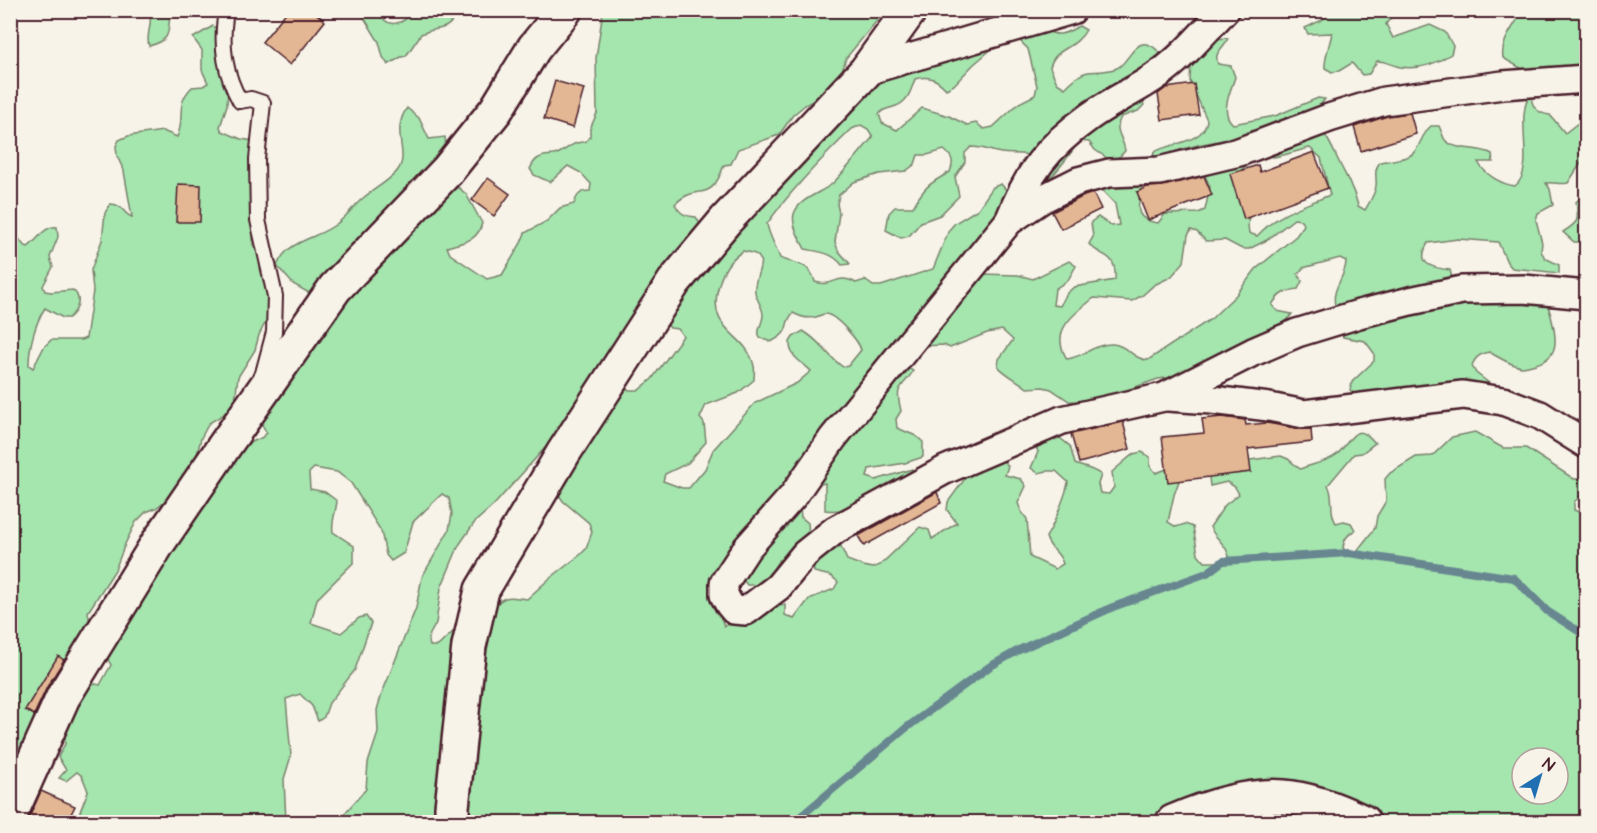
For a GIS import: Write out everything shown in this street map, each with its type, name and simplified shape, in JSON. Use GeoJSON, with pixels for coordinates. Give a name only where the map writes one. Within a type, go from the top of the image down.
{"type":"FeatureCollection","features":[{"type":"Feature","properties":{"kind":"street"},"geometry":{"type":"LineString","coordinates":[[10,815],[63,697],[158,543],[334,288],[447,171],[496,110],[534,48],[566,10]]}},
{"type":"Feature","properties":{"kind":"street"},"geometry":{"type":"LineString","coordinates":[[452,822],[470,646],[482,590],[564,452],[674,282],[726,220],[866,71],[910,10]]}},
{"type":"Feature","properties":{"kind":"street"},"geometry":{"type":"LineString","coordinates":[[866,71],[1072,10]]}},
{"type":"Feature","properties":{"kind":"street"},"geometry":{"type":"LineString","coordinates":[[1010,221],[1026,182],[1043,156],[1089,117],[1160,74],[1225,10]]}},
{"type":"Feature","properties":{"kind":"street"},"geometry":{"type":"LineString","coordinates":[[1587,79],[1503,85],[1384,101],[1329,118],[1239,152],[1159,171],[1109,173],[1078,181],[1042,199],[1010,221],[833,438],[793,496],[747,548],[724,583],[724,595],[734,610],[746,611],[778,586],[805,554],[835,530],[945,470],[1062,420],[1164,397],[1253,352],[1297,333],[1359,314],[1462,290],[1524,289],[1587,295]]}},
{"type":"Feature","properties":{"kind":"street"},"geometry":{"type":"LineString","coordinates":[[1164,397],[1269,406],[1304,414],[1463,395],[1503,401],[1540,415],[1587,444]]}},
{"type":"Feature","properties":{"kind":"street"},"geometry":{"type":"LineString","coordinates":[[1173,822],[1197,812],[1253,798],[1285,797],[1336,809],[1363,822]]}},
{"type":"Feature","properties":{"kind":"lane"},"geometry":{"type":"LineString","coordinates":[[225,17],[224,63],[231,85],[240,102],[251,99],[263,103],[257,159],[258,220],[275,296],[274,332],[256,401]]}},
{"type":"Feature","properties":{"kind":"green space"},"geometry":{"type":"Polygon","coordinates":[[[149,11],[171,11],[166,37],[149,46],[151,20],[149,11]]]}},
{"type":"Feature","properties":{"kind":"green space"},"geometry":{"type":"Polygon","coordinates":[[[360,11],[379,11],[386,21],[395,23],[404,20],[413,11],[459,11],[450,24],[421,34],[406,56],[388,65],[379,42],[360,11]]]}},
{"type":"Feature","properties":{"kind":"green space"},"geometry":{"type":"Polygon","coordinates":[[[603,11],[885,11],[846,58],[841,74],[827,93],[805,105],[793,115],[779,135],[738,149],[731,164],[724,165],[714,186],[703,192],[683,197],[675,204],[683,214],[696,217],[700,224],[680,253],[656,278],[552,440],[494,505],[475,522],[459,545],[441,588],[436,623],[428,638],[430,646],[438,646],[455,630],[462,627],[441,822],[337,822],[366,789],[368,763],[378,733],[377,710],[416,608],[422,577],[449,530],[452,514],[449,498],[442,494],[413,522],[404,553],[391,561],[386,555],[381,531],[351,483],[337,472],[314,468],[309,473],[310,489],[325,492],[337,501],[333,532],[354,546],[354,562],[317,599],[311,623],[341,633],[359,618],[366,616],[371,623],[355,670],[329,703],[324,717],[318,721],[312,706],[300,694],[286,699],[291,756],[284,779],[286,822],[76,822],[88,791],[82,776],[77,772],[66,781],[59,778],[66,770],[58,757],[65,744],[65,721],[80,693],[91,683],[100,685],[111,665],[103,651],[113,633],[121,635],[131,614],[238,448],[267,433],[259,420],[314,330],[443,187],[459,188],[466,194],[482,223],[473,238],[447,247],[450,254],[487,279],[502,275],[525,233],[547,221],[560,208],[574,204],[580,194],[590,191],[591,184],[581,173],[568,166],[550,182],[534,175],[530,169],[534,161],[541,157],[558,154],[576,143],[585,142],[590,137],[590,129],[597,113],[596,58],[603,11]]]}},
{"type":"Feature","properties":{"kind":"green space"},"geometry":{"type":"Polygon","coordinates":[[[1326,11],[1396,11],[1386,24],[1393,38],[1430,25],[1445,32],[1453,46],[1451,54],[1421,67],[1407,68],[1377,61],[1369,74],[1362,75],[1352,63],[1339,71],[1332,72],[1325,68],[1325,65],[1332,33],[1308,34],[1305,28],[1322,20],[1326,11]]]}},
{"type":"Feature","properties":{"kind":"green space"},"geometry":{"type":"Polygon","coordinates":[[[1522,11],[1586,11],[1586,36],[1580,42],[1586,51],[1586,65],[1524,70],[1503,58],[1506,40],[1522,11]]]}},
{"type":"Feature","properties":{"kind":"green space"},"geometry":{"type":"Polygon","coordinates":[[[213,26],[218,30],[217,45],[222,61],[220,71],[228,88],[227,105],[220,127],[222,131],[241,139],[254,141],[253,245],[263,258],[273,308],[259,335],[255,350],[238,377],[235,401],[223,415],[209,423],[201,438],[196,459],[170,497],[156,508],[146,512],[136,522],[115,570],[88,612],[90,623],[67,662],[59,666],[33,711],[37,722],[10,801],[10,324],[14,311],[10,303],[11,211],[16,215],[20,241],[28,247],[49,228],[57,227],[58,237],[50,257],[53,267],[43,286],[45,291],[51,292],[73,290],[78,297],[76,308],[69,318],[63,318],[45,308],[31,343],[29,365],[33,368],[44,347],[51,340],[86,338],[93,291],[91,270],[102,240],[105,213],[110,204],[114,204],[132,217],[124,171],[117,156],[116,146],[119,140],[128,136],[163,131],[177,137],[181,124],[183,100],[192,87],[208,83],[202,70],[202,50],[193,38],[213,26]]]}},
{"type":"Feature","properties":{"kind":"green space"},"geometry":{"type":"Polygon","coordinates":[[[1079,26],[1086,30],[1082,37],[1056,56],[1050,67],[1057,83],[1065,88],[1085,73],[1117,68],[1140,45],[1153,46],[1161,54],[1139,97],[1144,105],[1138,111],[1121,117],[1118,130],[1125,151],[1119,157],[1110,160],[1095,150],[1089,142],[1080,141],[1049,179],[1036,182],[1031,156],[971,147],[965,153],[965,162],[955,177],[959,196],[940,215],[921,222],[909,236],[901,238],[886,230],[889,213],[895,207],[913,207],[924,190],[950,172],[952,165],[951,157],[944,150],[918,155],[915,164],[906,171],[879,174],[854,182],[839,195],[835,242],[838,250],[850,264],[842,265],[830,255],[805,249],[796,232],[793,218],[797,208],[833,183],[873,137],[868,129],[861,125],[852,129],[818,163],[767,224],[780,258],[806,267],[815,282],[827,283],[844,279],[856,283],[865,280],[873,286],[881,286],[933,269],[949,230],[955,223],[978,209],[993,187],[1001,184],[1007,191],[1007,200],[903,365],[913,371],[899,391],[901,411],[896,419],[897,428],[916,436],[923,442],[923,457],[905,463],[869,469],[867,477],[876,480],[912,469],[920,473],[874,499],[837,510],[825,510],[825,483],[816,485],[800,508],[801,517],[808,523],[807,539],[799,548],[777,563],[764,585],[747,585],[741,577],[747,541],[731,546],[713,595],[724,626],[761,608],[777,604],[785,605],[785,615],[794,619],[809,599],[834,589],[838,582],[831,576],[814,572],[813,564],[839,542],[847,560],[872,568],[880,565],[920,527],[929,530],[932,539],[957,523],[947,510],[948,502],[969,473],[1002,459],[1008,466],[1005,475],[1021,479],[1026,486],[1018,503],[1027,519],[1030,557],[1055,569],[1063,564],[1046,537],[1059,510],[1068,482],[1056,471],[1038,473],[1031,468],[1038,452],[1035,444],[1056,435],[1070,446],[1075,464],[1092,469],[1101,475],[1098,484],[1100,493],[1109,494],[1114,487],[1112,472],[1133,454],[1142,452],[1150,457],[1150,466],[1156,473],[1172,467],[1180,478],[1168,522],[1176,527],[1185,524],[1193,527],[1198,554],[1205,562],[1212,562],[1221,561],[1229,556],[1210,527],[1225,505],[1239,494],[1235,487],[1227,482],[1210,486],[1209,477],[1235,453],[1250,460],[1281,456],[1300,469],[1333,457],[1357,433],[1362,432],[1368,436],[1375,443],[1362,453],[1354,454],[1328,485],[1332,514],[1336,523],[1344,521],[1351,523],[1355,530],[1344,542],[1343,548],[1349,553],[1357,551],[1375,528],[1377,516],[1386,501],[1385,479],[1390,473],[1416,457],[1432,456],[1452,437],[1475,432],[1503,448],[1526,448],[1574,479],[1582,479],[1586,471],[1586,492],[1574,502],[1574,510],[1586,515],[1586,596],[1583,599],[1586,607],[1586,822],[465,822],[471,796],[468,761],[475,709],[495,606],[506,598],[527,599],[586,549],[592,532],[589,523],[563,501],[559,495],[559,486],[622,390],[639,390],[652,379],[683,336],[678,329],[670,328],[663,318],[670,302],[869,81],[1001,41],[954,85],[946,89],[932,79],[924,77],[915,79],[903,102],[879,114],[882,123],[897,130],[922,108],[949,116],[967,125],[976,123],[984,129],[993,127],[1019,103],[1035,95],[1037,86],[1028,49],[1016,37],[1046,30],[1062,34],[1079,26]],[[743,251],[731,261],[719,284],[716,300],[717,313],[722,322],[750,354],[754,368],[754,380],[738,393],[706,405],[700,418],[704,423],[706,442],[688,463],[665,474],[663,481],[682,488],[689,488],[705,469],[713,450],[755,403],[797,383],[811,371],[792,352],[790,342],[793,337],[803,331],[815,339],[843,367],[848,366],[861,350],[835,318],[825,314],[809,318],[793,313],[785,331],[778,338],[771,342],[760,338],[763,315],[755,285],[761,261],[753,253],[743,251]]]}},
{"type":"Feature","properties":{"kind":"green space"},"geometry":{"type":"Polygon","coordinates":[[[1228,38],[1218,53],[1217,60],[1218,64],[1231,66],[1235,77],[1226,108],[1233,124],[1275,116],[1318,98],[1325,99],[1301,118],[1284,125],[1245,136],[1189,147],[1153,159],[1154,152],[1194,138],[1205,128],[1207,120],[1190,81],[1191,60],[1215,39],[1228,38]]]}},
{"type":"Feature","properties":{"kind":"green space"},"geometry":{"type":"Polygon","coordinates":[[[1531,93],[1535,108],[1541,113],[1550,115],[1565,133],[1578,123],[1586,122],[1586,163],[1581,163],[1568,183],[1546,183],[1550,189],[1553,205],[1538,213],[1536,220],[1542,243],[1541,251],[1545,258],[1559,265],[1559,273],[1512,268],[1498,242],[1458,239],[1428,243],[1424,256],[1428,264],[1450,270],[1452,278],[1446,284],[1474,298],[1492,303],[1530,297],[1542,300],[1548,306],[1555,334],[1555,347],[1549,357],[1536,364],[1522,367],[1489,352],[1480,355],[1472,366],[1476,373],[1489,383],[1489,392],[1356,395],[1350,390],[1352,382],[1374,361],[1374,353],[1365,341],[1343,337],[1341,330],[1350,310],[1335,305],[1335,293],[1346,261],[1340,258],[1303,268],[1298,274],[1302,281],[1298,289],[1286,292],[1277,298],[1272,305],[1277,311],[1292,314],[1282,327],[1174,377],[1158,379],[1093,402],[1069,401],[1051,389],[1043,387],[1027,388],[1004,371],[998,366],[999,359],[1013,340],[1002,330],[987,333],[950,348],[944,345],[921,346],[981,274],[1018,275],[1033,279],[1069,261],[1076,266],[1068,280],[1055,289],[1053,305],[1060,306],[1067,293],[1074,287],[1115,280],[1111,260],[1089,244],[1093,237],[1091,222],[1098,217],[1111,226],[1119,225],[1115,204],[1099,187],[1142,178],[1139,212],[1148,221],[1158,223],[1165,214],[1198,213],[1205,210],[1210,187],[1204,173],[1249,162],[1239,173],[1249,213],[1249,233],[1257,236],[1273,221],[1330,195],[1321,158],[1310,148],[1272,157],[1274,150],[1323,132],[1351,186],[1358,206],[1365,210],[1375,189],[1376,171],[1380,162],[1412,154],[1431,126],[1439,126],[1445,140],[1450,144],[1492,154],[1493,162],[1478,162],[1481,167],[1494,178],[1515,186],[1524,168],[1526,103],[1531,93]],[[1294,219],[1267,240],[1249,249],[1242,249],[1225,240],[1206,241],[1197,232],[1191,230],[1188,235],[1184,262],[1171,277],[1154,285],[1132,301],[1094,298],[1072,317],[1062,331],[1061,339],[1062,349],[1067,359],[1107,344],[1113,344],[1139,358],[1148,360],[1211,319],[1236,295],[1256,269],[1296,236],[1304,225],[1300,220],[1294,219]]]}},
{"type":"Feature","properties":{"kind":"green space"},"geometry":{"type":"Polygon","coordinates":[[[407,108],[419,118],[429,139],[445,137],[446,145],[443,153],[421,180],[347,251],[327,276],[320,290],[309,293],[293,284],[277,266],[288,250],[331,228],[398,170],[402,157],[400,125],[407,108]]]}},
{"type":"Feature","properties":{"kind":"green space"},"geometry":{"type":"Polygon","coordinates":[[[1581,197],[1586,202],[1586,242],[1574,242],[1563,232],[1577,220],[1576,202],[1581,197]]]}},
{"type":"Feature","properties":{"kind":"building"},"geometry":{"type":"Polygon","coordinates":[[[288,10],[312,10],[325,21],[290,65],[262,42],[288,10]]]}},
{"type":"Feature","properties":{"kind":"building"},"geometry":{"type":"Polygon","coordinates":[[[555,81],[584,89],[573,128],[544,119],[555,81]]]}},
{"type":"Feature","properties":{"kind":"building"},"geometry":{"type":"Polygon","coordinates":[[[1194,84],[1199,115],[1162,120],[1158,94],[1166,88],[1194,84]]]}},
{"type":"Feature","properties":{"kind":"building"},"geometry":{"type":"Polygon","coordinates":[[[1410,113],[1416,134],[1361,151],[1354,127],[1387,116],[1410,113]]]}},
{"type":"Feature","properties":{"kind":"building"},"geometry":{"type":"Polygon","coordinates":[[[1314,152],[1328,188],[1244,219],[1230,174],[1258,165],[1260,172],[1314,152]]]}},
{"type":"Feature","properties":{"kind":"building"},"geometry":{"type":"Polygon","coordinates":[[[1204,176],[1212,195],[1148,220],[1137,192],[1147,187],[1163,186],[1204,176]]]}},
{"type":"Feature","properties":{"kind":"building"},"geometry":{"type":"Polygon","coordinates":[[[488,178],[510,194],[494,216],[472,200],[488,178]]]}},
{"type":"Feature","properties":{"kind":"building"},"geometry":{"type":"Polygon","coordinates":[[[178,184],[201,185],[200,222],[176,222],[178,184]]]}},
{"type":"Feature","properties":{"kind":"building"},"geometry":{"type":"Polygon","coordinates":[[[1093,193],[1101,209],[1061,229],[1052,212],[1093,193]]]}},
{"type":"Feature","properties":{"kind":"building"},"geometry":{"type":"Polygon","coordinates":[[[1222,417],[1245,420],[1246,425],[1267,423],[1311,429],[1312,442],[1248,449],[1251,472],[1168,482],[1162,437],[1204,433],[1202,419],[1222,417]]]}},
{"type":"Feature","properties":{"kind":"building"},"geometry":{"type":"Polygon","coordinates":[[[1123,422],[1130,449],[1079,463],[1071,434],[1123,422]]]}},
{"type":"Feature","properties":{"kind":"building"},"geometry":{"type":"Polygon","coordinates":[[[937,492],[941,503],[864,546],[858,536],[937,492]]]}},
{"type":"Feature","properties":{"kind":"building"},"geometry":{"type":"Polygon","coordinates":[[[58,656],[64,660],[47,687],[34,715],[25,710],[58,656]]]}},
{"type":"Feature","properties":{"kind":"building"},"geometry":{"type":"Polygon","coordinates":[[[41,791],[75,806],[67,822],[27,822],[41,791]]]}},
{"type":"Feature","properties":{"kind":"waterway"},"geometry":{"type":"LineString","coordinates":[[794,822],[906,728],[989,667],[1019,650],[1113,607],[1207,573],[1223,561],[1349,553],[1514,578],[1547,611],[1586,636]]}}]}
